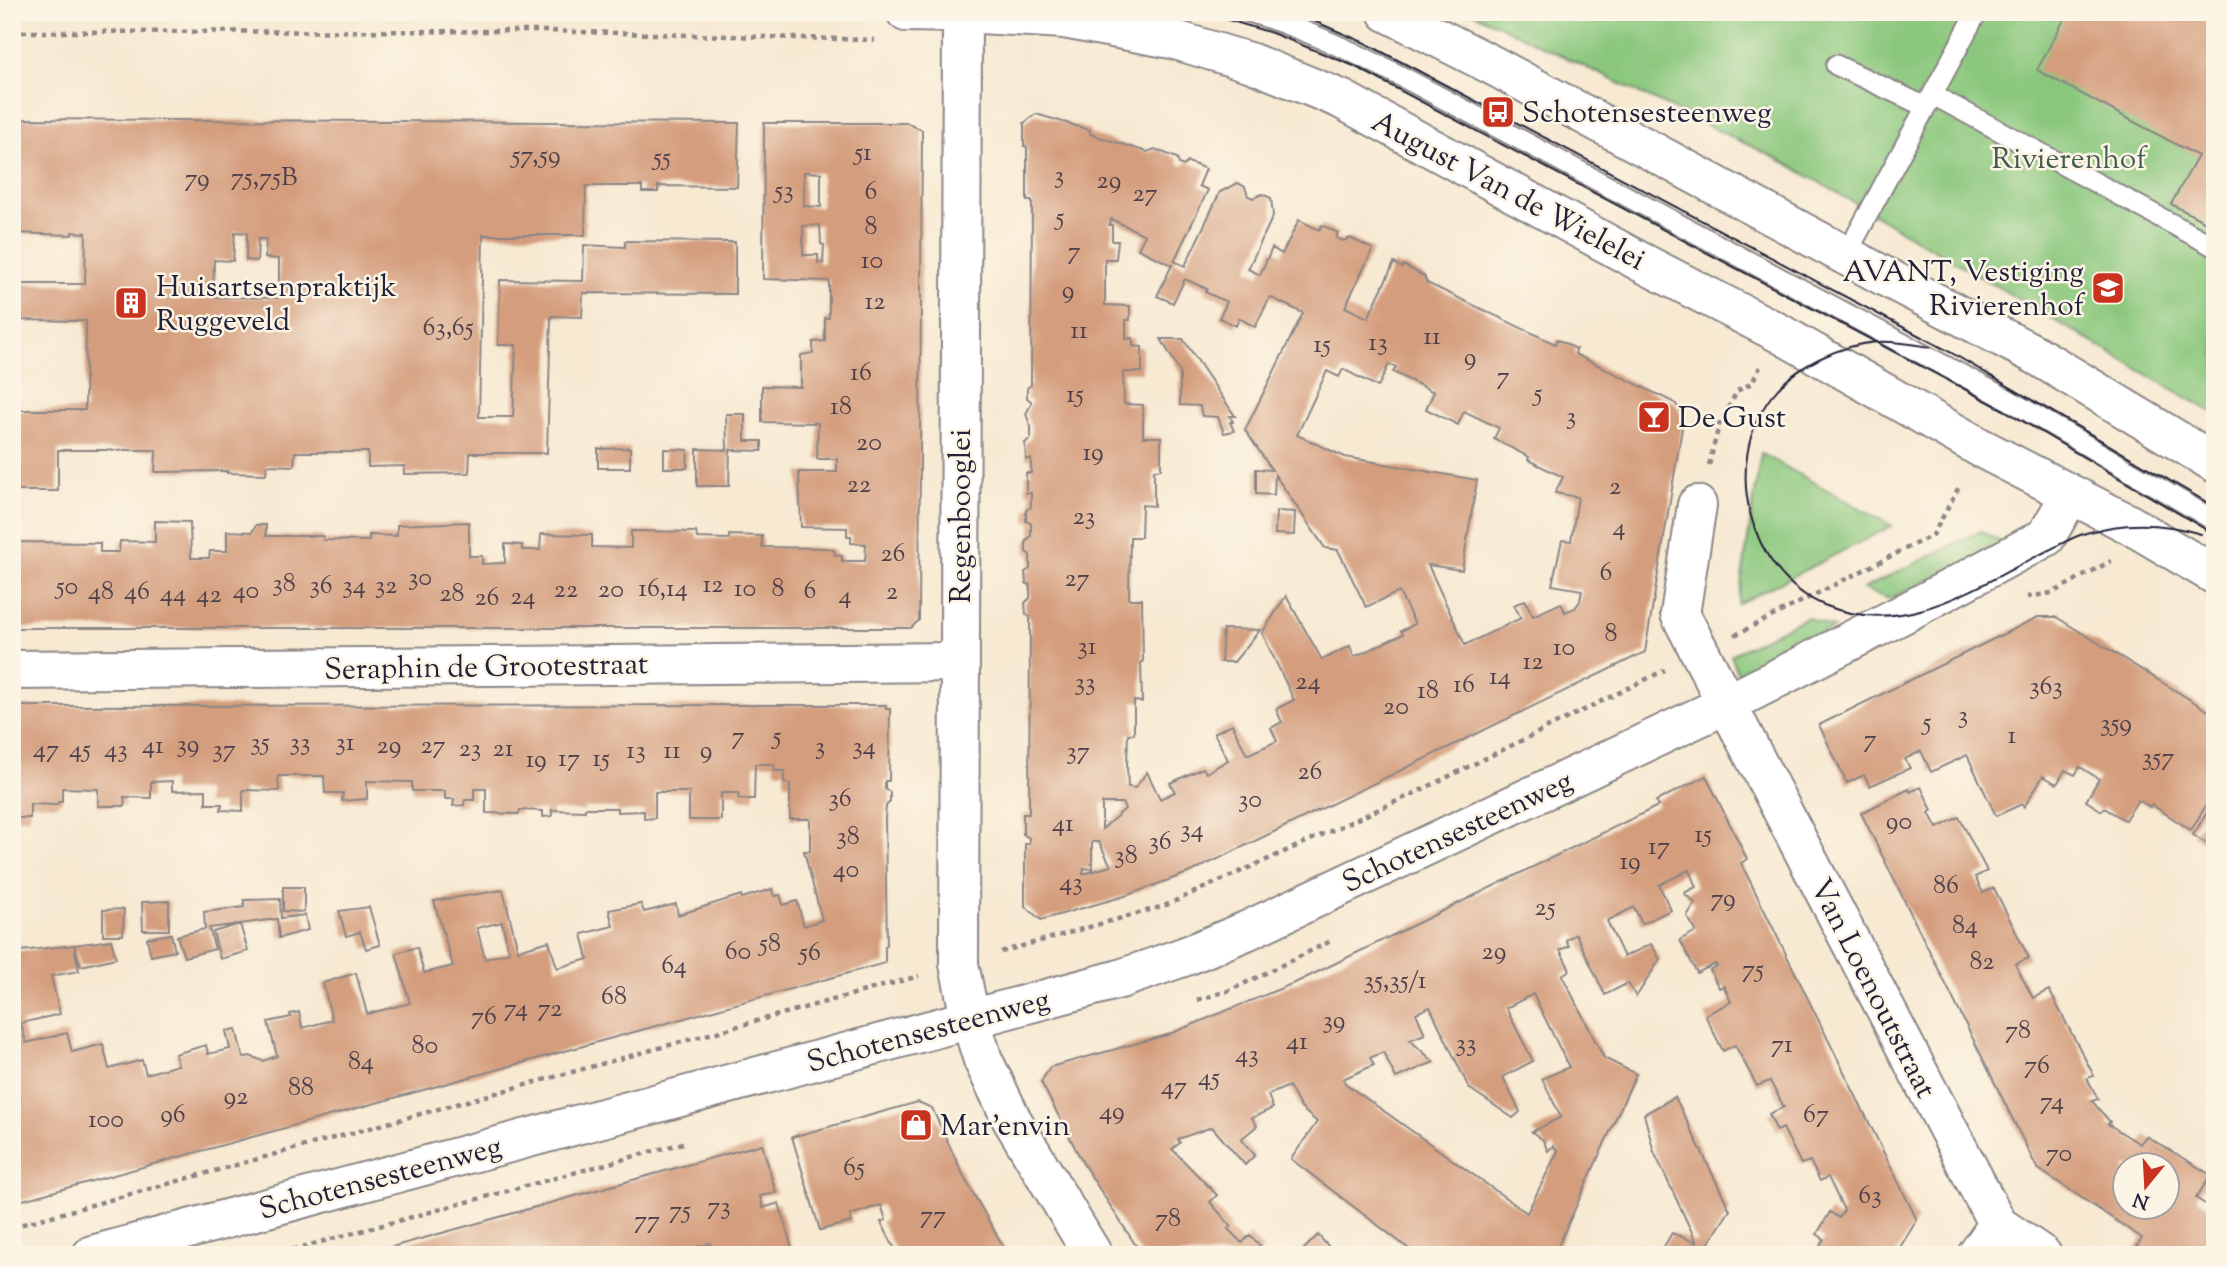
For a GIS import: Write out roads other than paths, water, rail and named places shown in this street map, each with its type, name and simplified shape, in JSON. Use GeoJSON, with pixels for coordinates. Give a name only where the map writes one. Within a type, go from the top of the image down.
{"type":"FeatureCollection","features":[{"type":"Feature","properties":{"kind":"street"},"geometry":{"type":"LineString","coordinates":[[1387,12],[1492,65],[2036,355],[2215,463]]}},
{"type":"Feature","properties":{"kind":"street","name":"August Van de Wielelei"},"geometry":{"type":"LineString","coordinates":[[895,26],[962,13],[1064,19],[1172,39],[1252,63],[1341,99],[1639,261],[1779,333],[1981,448],[2129,524],[2215,575]]}},
{"type":"Feature","properties":{"kind":"street","name":"Regenbooglei"},"geometry":{"type":"LineString","coordinates":[[962,13],[959,964],[970,1018],[983,1060],[1012,1120],[1093,1255]]}},
{"type":"Feature","properties":{"kind":"street","name":"Schotensesteenweg"},"geometry":{"type":"LineString","coordinates":[[92,1255],[1120,979],[1222,941],[1727,704],[1901,615],[2046,537],[2070,495]]}},
{"type":"Feature","properties":{"kind":"street"},"geometry":{"type":"LineString","coordinates":[[1697,505],[1680,614],[1727,704]]}},
{"type":"Feature","properties":{"kind":"street","name":"Seraphin de Grootestraat"},"geometry":{"type":"LineString","coordinates":[[12,670],[960,662]]}},
{"type":"Feature","properties":{"kind":"street","name":"Van Loenoutstraat"},"geometry":{"type":"LineString","coordinates":[[1727,704],[1987,1240],[2042,1255]]}},
{"type":"Feature","properties":{"kind":"lane","name":"August Van de Wielelei"},"geometry":{"type":"LineString","coordinates":[[1249,12],[1360,54],[2010,400],[2215,522]]}},
{"type":"Feature","properties":{"kind":"lane"},"geometry":{"type":"LineString","coordinates":[[1846,255],[1977,12]]}},
{"type":"Feature","properties":{"kind":"lane"},"geometry":{"type":"LineString","coordinates":[[1836,65],[1929,101],[2215,247]]}},
{"type":"Feature","properties":{"kind":"tram line"},"geometry":{"type":"LineString","coordinates":[[1202,12],[1272,33],[1354,66],[2004,410],[2215,535]]}},
{"type":"Feature","properties":{"kind":"tram line"},"geometry":{"type":"LineString","coordinates":[[1293,12],[1365,43],[1950,352],[2215,507]]}},
{"type":"Feature","properties":{"kind":"tram line"},"geometry":{"type":"LineString","coordinates":[[1930,347],[1877,342],[1848,348],[1819,359],[1781,386],[1771,397],[1756,424],[1748,453],[1746,483],[1750,514],[1761,543],[1777,568],[1798,590],[1824,605],[1854,614],[1883,616],[1910,612],[1964,594],[2069,540],[2101,529],[2144,524],[2201,534]]}},
{"type":"Feature","properties":{"kind":"place","name":"Schotensesteenweg"},"geometry":{"type":"Point","coordinates":[1498,112]}},
{"type":"Feature","properties":{"kind":"place","name":"AVANT, Vestiging Rivierenhof"},"geometry":{"type":"Point","coordinates":[2108,288]}},
{"type":"Feature","properties":{"kind":"place","name":"Huisartsenpraktijk Ruggeveld"},"geometry":{"type":"Point","coordinates":[131,303]}},
{"type":"Feature","properties":{"kind":"place","name":"De Gust"},"geometry":{"type":"Point","coordinates":[1654,417]}},
{"type":"Feature","properties":{"kind":"place","name":"Mar'envin"},"geometry":{"type":"Point","coordinates":[916,1125]}},
{"type":"Feature","properties":{"kind":"park label","name":"Rivierenhof"},"geometry":{"type":"Point","coordinates":[2069,158]}}]}
